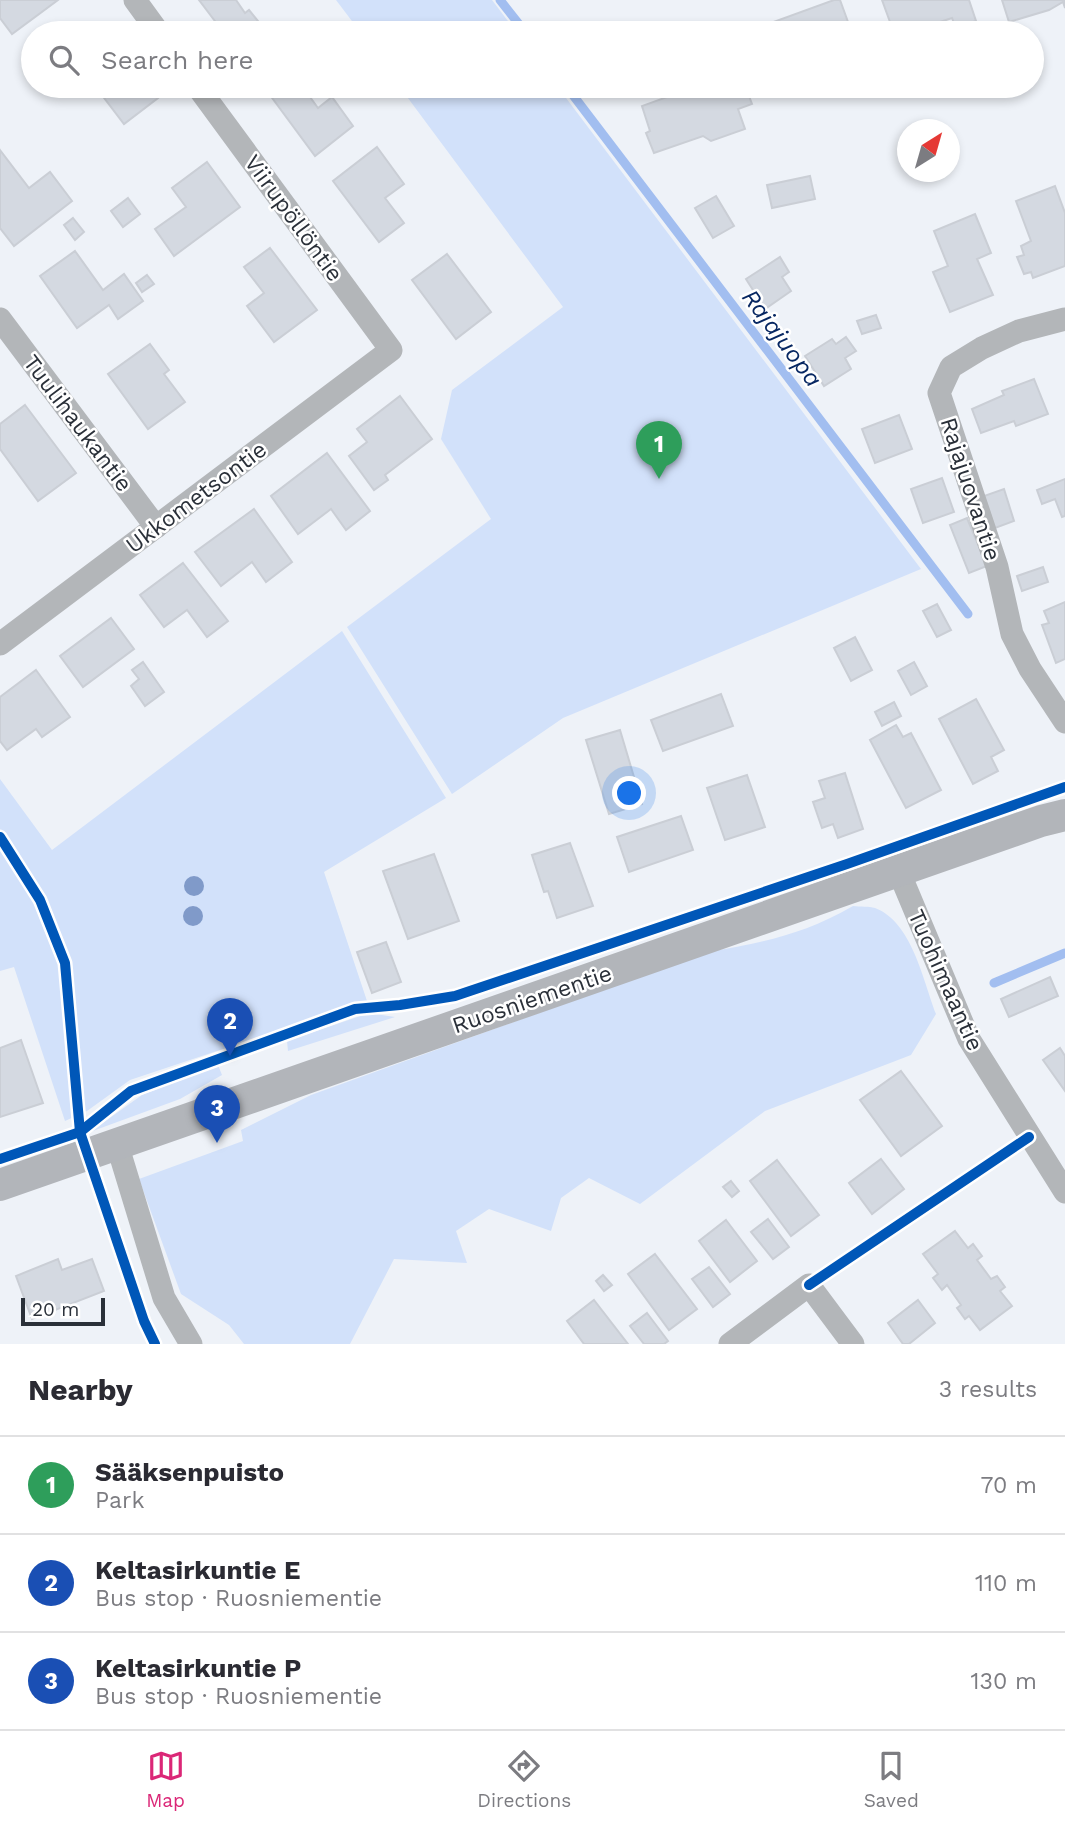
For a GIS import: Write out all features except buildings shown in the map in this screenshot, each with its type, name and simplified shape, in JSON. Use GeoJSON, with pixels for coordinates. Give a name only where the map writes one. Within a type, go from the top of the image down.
{"type":"FeatureCollection","features":[{"type":"Feature","properties":{"kind":"main road","name":"Ruosniementie"},"geometry":{"type":"LineString","coordinates":[[0,1185],[1032,824],[1065,815]]}},
{"type":"Feature","properties":{"kind":"street"},"geometry":{"type":"LineString","coordinates":[[135,0],[150,21]]}},
{"type":"Feature","properties":{"kind":"street","name":"Viirupöllöntie"},"geometry":{"type":"LineString","coordinates":[[207,98],[391,350]]}},
{"type":"Feature","properties":{"kind":"street","name":"Tuulihaukantie"},"geometry":{"type":"LineString","coordinates":[[0,319],[156,527]]}},
{"type":"Feature","properties":{"kind":"street","name":"Rajajuovantie"},"geometry":{"type":"LineString","coordinates":[[1065,319],[1018,331],[982,348],[951,367],[939,393],[997,567],[1012,634],[1030,669],[1065,723]]}},
{"type":"Feature","properties":{"kind":"street","name":"Ukkometsontie"},"geometry":{"type":"LineString","coordinates":[[0,644],[391,350]]}},
{"type":"Feature","properties":{"kind":"street","name":"Tuohimaantie"},"geometry":{"type":"LineString","coordinates":[[899,872],[969,1039],[1065,1192]]}},
{"type":"Feature","properties":{"kind":"street"},"geometry":{"type":"LineString","coordinates":[[117,1144],[164,1298],[191,1344]]}},
{"type":"Feature","properties":{"kind":"street"},"geometry":{"type":"LineString","coordinates":[[730,1344],[809,1284],[853,1344]]}},
{"type":"Feature","properties":{"kind":"shaded area"},"geometry":{"type":"Polygon","coordinates":[[[336,0],[492,0],[508,21],[352,21],[336,0]]]}},
{"type":"Feature","properties":{"kind":"shaded area"},"geometry":{"type":"Polygon","coordinates":[[[408,98],[566,98],[921,569],[563,718],[452,794],[347,627],[491,519],[441,439],[452,390],[563,307],[408,98]]]}},
{"type":"Feature","properties":{"kind":"shaded area"},"geometry":{"type":"Polygon","coordinates":[[[342,631],[446,798],[324,872],[367,1001],[130,1080],[87,1111],[65,1121],[14,967],[0,971],[0,779],[52,850],[342,631]]]}},
{"type":"Feature","properties":{"kind":"shaded area"},"geometry":{"type":"Polygon","coordinates":[[[853,906],[875,908],[888,915],[907,939],[921,969],[936,1014],[911,1055],[765,1111],[640,1204],[589,1178],[561,1198],[551,1231],[489,1209],[456,1231],[467,1263],[394,1259],[350,1344],[244,1344],[229,1325],[181,1294],[139,1179],[243,1141],[241,1130],[311,1095],[708,952],[800,931],[853,906]]]}},
{"type":"Feature","properties":{"kind":"shaded area"},"geometry":{"type":"Polygon","coordinates":[[[369,1013],[395,1017],[288,1051],[287,1041],[369,1013]]]}},
{"type":"Feature","properties":{"kind":"shaded area"},"geometry":{"type":"Polygon","coordinates":[[[218,1065],[222,1075],[180,1099],[90,1132],[142,1095],[218,1065]]]}},
{"type":"Feature","properties":{"kind":"waterway","name":"Rajajuopa"},"geometry":{"type":"LineString","coordinates":[[500,0],[517,21]]}},
{"type":"Feature","properties":{"kind":"waterway","name":"Rajajuopa"},"geometry":{"type":"LineString","coordinates":[[575,98],[968,614]]}},
{"type":"Feature","properties":{"kind":"waterway"},"geometry":{"type":"LineString","coordinates":[[994,983],[1065,953]]}},
{"type":"Feature","properties":{"kind":"cycle path"},"geometry":{"type":"LineString","coordinates":[[0,1159],[80,1132],[131,1091],[355,1009],[455,996],[847,864],[1065,787]]}},
{"type":"Feature","properties":{"kind":"cycle path"},"geometry":{"type":"LineString","coordinates":[[0,837],[40,900],[65,963],[80,1132],[144,1321],[155,1344]]}},
{"type":"Feature","properties":{"kind":"cycle path"},"geometry":{"type":"LineString","coordinates":[[809,1285],[1029,1137]]}},
{"type":"Feature","properties":{"kind":"place","name":"Sääksenpuisto"},"geometry":{"type":"Point","coordinates":[659,479]}},
{"type":"Feature","properties":{"kind":"place","name":"Keltasirkuntie E"},"geometry":{"type":"Point","coordinates":[230,1056]}},
{"type":"Feature","properties":{"kind":"place","name":"Keltasirkuntie P"},"geometry":{"type":"Point","coordinates":[217,1143]}}]}
